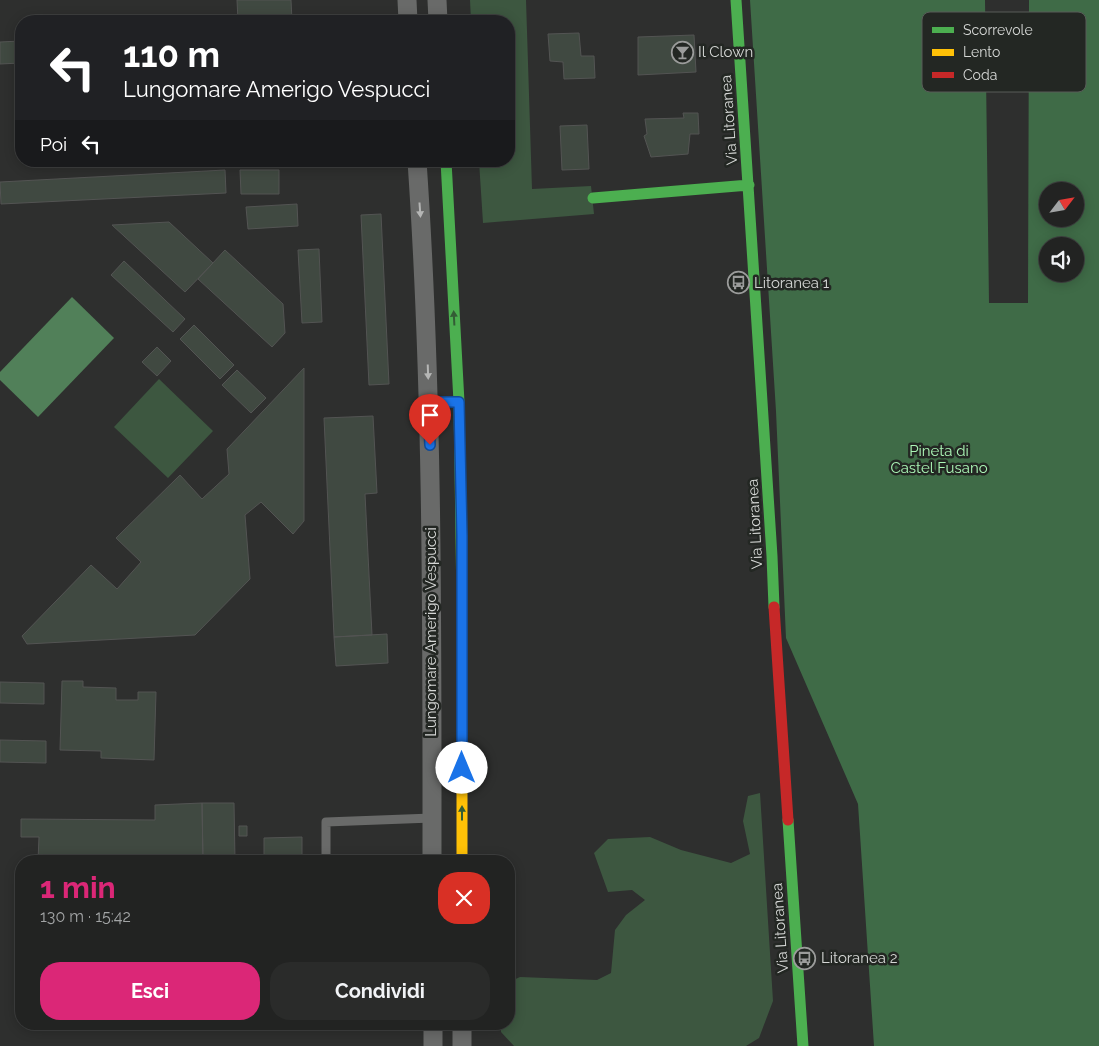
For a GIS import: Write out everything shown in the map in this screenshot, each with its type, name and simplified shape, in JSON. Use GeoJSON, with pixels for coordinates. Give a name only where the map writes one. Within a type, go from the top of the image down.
{"type":"FeatureCollection","features":[{"type":"Feature","properties":{"kind":"main road","name":"Via Litoranea"},"geometry":{"type":"LineString","coordinates":[[736,0],[772,556],[775,637],[803,1046]]}},
{"type":"Feature","properties":{"kind":"main road","name":"Lungomare Amerigo Vespucci"},"geometry":{"type":"LineString","coordinates":[[446,167],[459,402],[462,536],[462,855]]}},
{"type":"Feature","properties":{"kind":"main road"},"geometry":{"type":"LineString","coordinates":[[593,198],[749,185]]}},
{"type":"Feature","properties":{"kind":"street"},"geometry":{"type":"LineString","coordinates":[[407,0],[408,15]]}},
{"type":"Feature","properties":{"kind":"street"},"geometry":{"type":"LineString","coordinates":[[437,0],[438,15]]}},
{"type":"Feature","properties":{"kind":"street","name":"Lungomare Amerigo Vespucci"},"geometry":{"type":"LineString","coordinates":[[417,167],[424,273],[431,536],[432,855]]}},
{"type":"Feature","properties":{"kind":"street"},"geometry":{"type":"LineString","coordinates":[[428,402],[459,402]]}},
{"type":"Feature","properties":{"kind":"street"},"geometry":{"type":"LineString","coordinates":[[432,1030],[433,1046]]}},
{"type":"Feature","properties":{"kind":"street"},"geometry":{"type":"LineString","coordinates":[[462,1030],[462,1046]]}},
{"type":"Feature","properties":{"kind":"lane"},"geometry":{"type":"LineString","coordinates":[[326,855],[326,822],[432,818]]}},
{"type":"Feature","properties":{"kind":"shaded area"},"geometry":{"type":"Polygon","coordinates":[[[470,0],[526,0],[532,189],[591,186],[594,214],[483,223],[479,167],[515,167],[515,15],[471,15],[470,0]]]}},
{"type":"Feature","properties":{"kind":"shaded area"},"geometry":{"type":"Polygon","coordinates":[[[72,297],[114,338],[38,417],[0,380],[0,372],[72,297]]]}},
{"type":"Feature","properties":{"kind":"shaded area"},"geometry":{"type":"Polygon","coordinates":[[[159,379],[213,431],[168,478],[114,427],[159,379]]]}},
{"type":"Feature","properties":{"kind":"shaded area"},"geometry":{"type":"Polygon","coordinates":[[[760,793],[773,1001],[759,1038],[746,1046],[514,1046],[501,1030],[515,1030],[515,979],[520,977],[597,980],[611,973],[615,930],[626,915],[645,900],[632,890],[608,892],[594,853],[608,839],[650,837],[681,850],[731,863],[750,854],[743,821],[748,796],[760,793]]]}},
{"type":"Feature","properties":{"kind":"green space","name":"Pineta di Castel Fusano"},"geometry":{"type":"Polygon","coordinates":[[[750,0],[985,0],[985,12],[922,12],[922,92],[986,92],[989,303],[1028,303],[1029,92],[1086,92],[1086,12],[1029,12],[1029,0],[1099,0],[1099,1046],[874,1046],[858,804],[786,638],[776,411],[750,0]]]}},
{"type":"Feature","properties":{"kind":"building"},"geometry":{"type":"Polygon","coordinates":[[[237,0],[291,0],[292,15],[238,15],[237,0]]]}},
{"type":"Feature","properties":{"kind":"building"},"geometry":{"type":"Polygon","coordinates":[[[579,33],[581,56],[594,56],[595,78],[564,79],[563,62],[550,61],[548,34],[579,33]]]}},
{"type":"Feature","properties":{"kind":"building"},"geometry":{"type":"Polygon","coordinates":[[[694,35],[696,72],[638,75],[638,37],[694,35]]]}},
{"type":"Feature","properties":{"kind":"building"},"geometry":{"type":"Polygon","coordinates":[[[15,41],[15,63],[0,64],[0,42],[15,41]]]}},
{"type":"Feature","properties":{"kind":"building"},"geometry":{"type":"Polygon","coordinates":[[[683,113],[698,113],[699,134],[690,134],[688,154],[651,157],[644,136],[647,134],[645,119],[684,118],[683,113]]]}},
{"type":"Feature","properties":{"kind":"building"},"geometry":{"type":"Polygon","coordinates":[[[587,125],[589,169],[562,170],[560,126],[587,125]]]}},
{"type":"Feature","properties":{"kind":"building"},"geometry":{"type":"Polygon","coordinates":[[[225,170],[226,193],[1,204],[0,182],[225,170]]]}},
{"type":"Feature","properties":{"kind":"building"},"geometry":{"type":"Polygon","coordinates":[[[240,170],[279,170],[279,194],[241,194],[240,170]]]}},
{"type":"Feature","properties":{"kind":"building"},"geometry":{"type":"Polygon","coordinates":[[[297,204],[298,226],[248,229],[246,207],[297,204]]]}},
{"type":"Feature","properties":{"kind":"building"},"geometry":{"type":"Polygon","coordinates":[[[381,214],[389,384],[369,385],[361,215],[381,214]]]}},
{"type":"Feature","properties":{"kind":"building"},"geometry":{"type":"Polygon","coordinates":[[[169,222],[213,263],[185,292],[112,225],[169,222]]]}},
{"type":"Feature","properties":{"kind":"building"},"geometry":{"type":"Polygon","coordinates":[[[319,249],[322,322],[302,323],[298,250],[319,249]]]}},
{"type":"Feature","properties":{"kind":"building"},"geometry":{"type":"Polygon","coordinates":[[[225,250],[283,304],[285,333],[272,347],[198,279],[225,250]]]}},
{"type":"Feature","properties":{"kind":"building"},"geometry":{"type":"Polygon","coordinates":[[[124,261],[185,319],[173,332],[111,275],[124,261]]]}},
{"type":"Feature","properties":{"kind":"building"},"geometry":{"type":"Polygon","coordinates":[[[194,325],[234,365],[220,379],[180,339],[194,325]]]}},
{"type":"Feature","properties":{"kind":"building"},"geometry":{"type":"Polygon","coordinates":[[[157,347],[171,361],[157,376],[142,362],[157,347]]]}},
{"type":"Feature","properties":{"kind":"building"},"geometry":{"type":"Polygon","coordinates":[[[304,368],[304,521],[293,534],[261,502],[245,515],[250,579],[195,635],[27,644],[22,636],[91,565],[117,589],[141,562],[116,538],[180,475],[202,499],[229,474],[227,449],[304,368]]]}},
{"type":"Feature","properties":{"kind":"building"},"geometry":{"type":"Polygon","coordinates":[[[237,370],[266,398],[251,413],[222,385],[237,370]]]}},
{"type":"Feature","properties":{"kind":"building"},"geometry":{"type":"Polygon","coordinates":[[[373,416],[377,493],[365,494],[372,635],[334,637],[324,418],[373,416]]]}},
{"type":"Feature","properties":{"kind":"building"},"geometry":{"type":"Polygon","coordinates":[[[387,634],[388,663],[336,666],[334,637],[387,634]]]}},
{"type":"Feature","properties":{"kind":"building"},"geometry":{"type":"Polygon","coordinates":[[[62,681],[83,681],[83,687],[116,688],[116,700],[138,700],[138,692],[156,692],[154,760],[101,758],[101,751],[60,750],[62,681]]]}},
{"type":"Feature","properties":{"kind":"building"},"geometry":{"type":"Polygon","coordinates":[[[0,682],[44,683],[44,704],[0,703],[0,682]]]}},
{"type":"Feature","properties":{"kind":"building"},"geometry":{"type":"Polygon","coordinates":[[[0,740],[46,741],[46,763],[0,762],[0,740]]]}},
{"type":"Feature","properties":{"kind":"building"},"geometry":{"type":"Polygon","coordinates":[[[202,803],[203,855],[38,855],[39,837],[21,837],[21,819],[155,820],[155,805],[202,803]]]}},
{"type":"Feature","properties":{"kind":"building"},"geometry":{"type":"Polygon","coordinates":[[[202,803],[234,803],[235,855],[203,855],[202,803]]]}},
{"type":"Feature","properties":{"kind":"building"},"geometry":{"type":"Polygon","coordinates":[[[239,826],[247,826],[247,836],[239,836],[239,826]]]}},
{"type":"Feature","properties":{"kind":"building"},"geometry":{"type":"Polygon","coordinates":[[[302,837],[302,855],[264,855],[264,838],[302,837]]]}},
{"type":"Feature","properties":{"kind":"traffic: fast"},"geometry":{"type":"LineString","coordinates":[[736,0],[774,607]]}},
{"type":"Feature","properties":{"kind":"traffic: fast"},"geometry":{"type":"LineString","coordinates":[[446,167],[459,402],[462,605]]}},
{"type":"Feature","properties":{"kind":"traffic: fast"},"geometry":{"type":"LineString","coordinates":[[593,198],[749,185]]}},
{"type":"Feature","properties":{"kind":"traffic: fast"},"geometry":{"type":"LineString","coordinates":[[788,820],[803,1046]]}},
{"type":"Feature","properties":{"kind":"traffic: slow"},"geometry":{"type":"LineString","coordinates":[[462,605],[462,855]]}},
{"type":"Feature","properties":{"kind":"traffic: jam"},"geometry":{"type":"LineString","coordinates":[[774,607],[788,820]]}},
{"type":"Feature","properties":{"kind":"place","name":"Il Clown"},"geometry":{"type":"Point","coordinates":[682,52]}},
{"type":"Feature","properties":{"kind":"place","name":"Litoranea 1"},"geometry":{"type":"Point","coordinates":[738,283]}},
{"type":"Feature","properties":{"kind":"place","name":"Litoranea 2"},"geometry":{"type":"Point","coordinates":[805,958]}},
{"type":"Feature","properties":{"kind":"route"},"geometry":{"type":"LineString","coordinates":[[430,445],[428,402],[459,402],[462,536],[462,768]]}}]}
